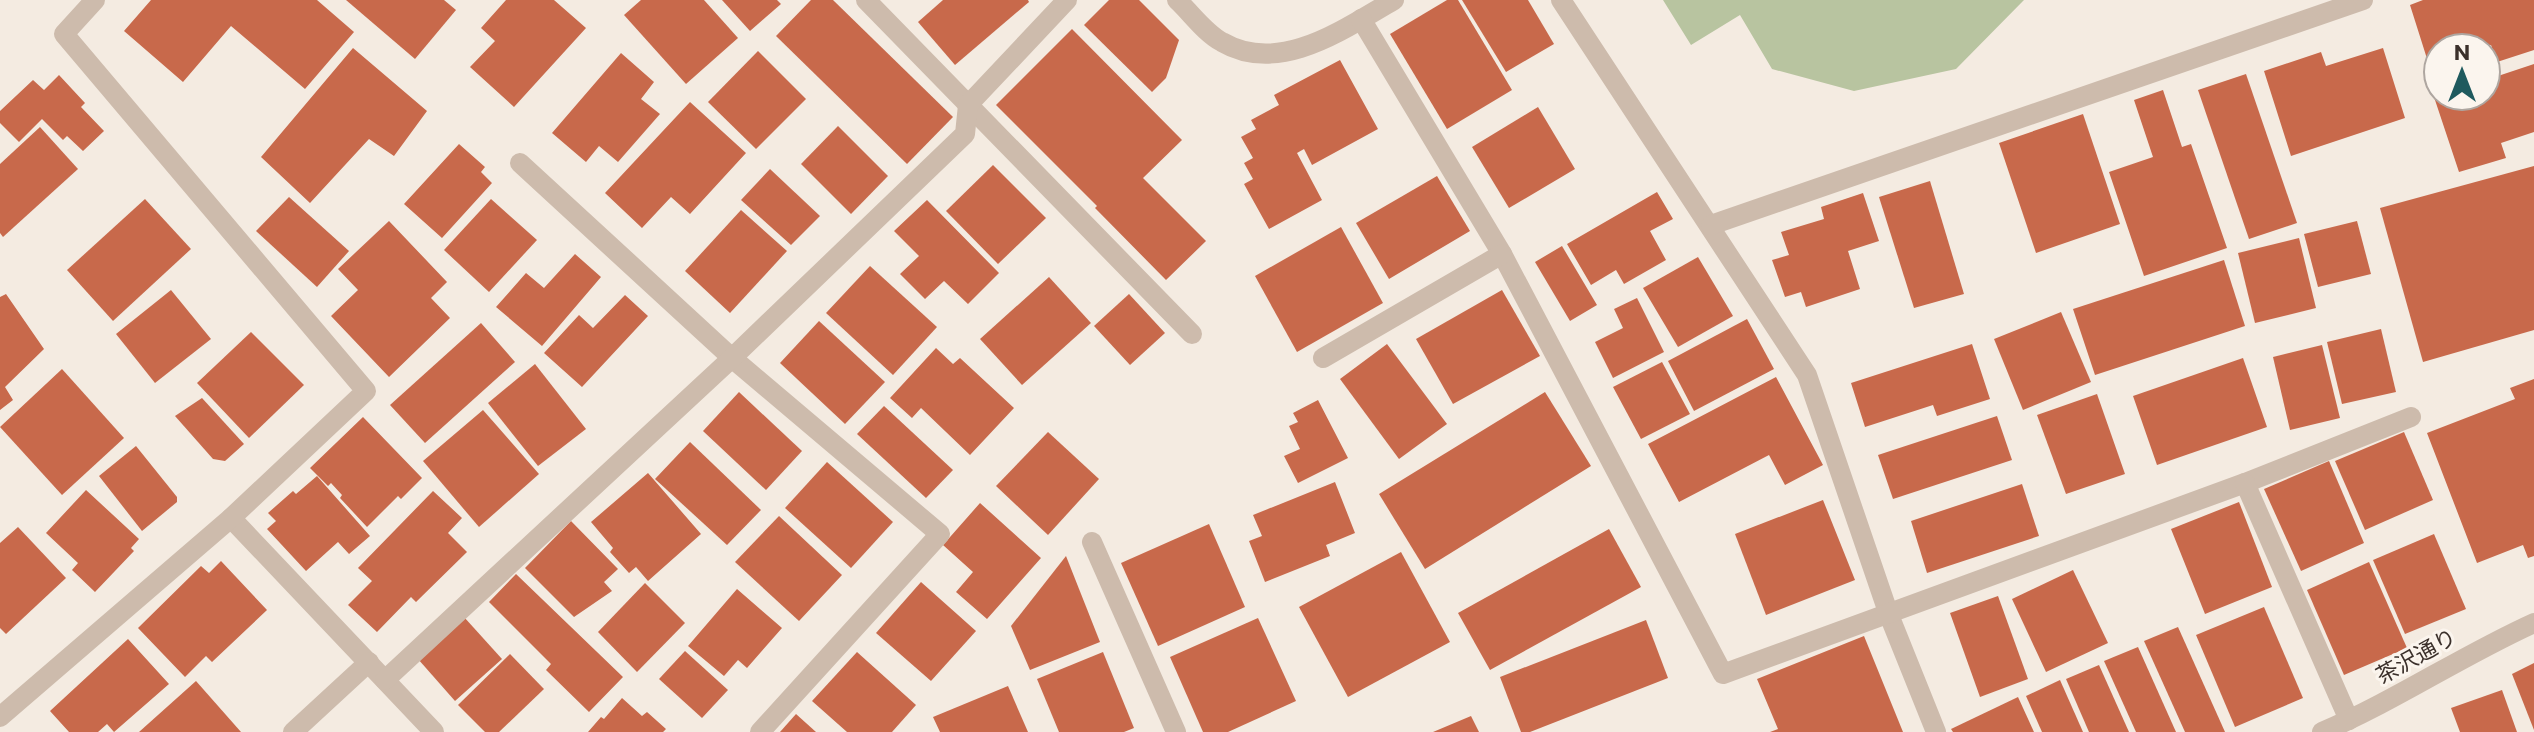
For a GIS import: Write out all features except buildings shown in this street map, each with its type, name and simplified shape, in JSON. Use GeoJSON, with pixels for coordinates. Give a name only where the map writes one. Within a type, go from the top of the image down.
{"type":"FeatureCollection","features":[{"type":"Feature","properties":{"kind":"street"},"geometry":{"type":"LineString","coordinates":[[0,717],[231,518],[366,391],[64,34],[95,0]]}},
{"type":"Feature","properties":{"kind":"street"},"geometry":{"type":"LineString","coordinates":[[866,0],[1192,334]]}},
{"type":"Feature","properties":{"kind":"street"},"geometry":{"type":"LineString","coordinates":[[385,680],[732,358],[965,134],[968,105],[1067,0]]}},
{"type":"Feature","properties":{"kind":"street"},"geometry":{"type":"LineString","coordinates":[[1177,0],[1220,42],[1245,52],[1281,53],[1312,45],[1394,0]]}},
{"type":"Feature","properties":{"kind":"street"},"geometry":{"type":"LineString","coordinates":[[1561,0],[1807,375],[1889,615],[1936,732]]}},
{"type":"Feature","properties":{"kind":"street"},"geometry":{"type":"LineString","coordinates":[[1711,225],[2363,0]]}},
{"type":"Feature","properties":{"kind":"street"},"geometry":{"type":"LineString","coordinates":[[1361,19],[1502,254],[1723,674],[2245,483],[2411,417]]}},
{"type":"Feature","properties":{"kind":"street"},"geometry":{"type":"LineString","coordinates":[[520,163],[732,358],[940,534],[760,732]]}},
{"type":"Feature","properties":{"kind":"street"},"geometry":{"type":"LineString","coordinates":[[1323,358],[1502,254]]}},
{"type":"Feature","properties":{"kind":"street"},"geometry":{"type":"LineString","coordinates":[[2245,483],[2349,720]]}},
{"type":"Feature","properties":{"kind":"street"},"geometry":{"type":"LineString","coordinates":[[231,518],[434,732]]}},
{"type":"Feature","properties":{"kind":"street"},"geometry":{"type":"LineString","coordinates":[[1092,542],[1176,732]]}},
{"type":"Feature","properties":{"kind":"street","name":"茶沢通り"},"geometry":{"type":"LineString","coordinates":[[2322,732],[2491,642],[2534,623]]}},
{"type":"Feature","properties":{"kind":"street"},"geometry":{"type":"LineString","coordinates":[[293,732],[369,662]]}},
{"type":"Feature","properties":{"kind":"green space"},"geometry":{"type":"Polygon","coordinates":[[[1663,0],[2024,0],[1956,69],[1854,91],[1772,69],[1740,15],[1691,45],[1663,0]]]}}]}
